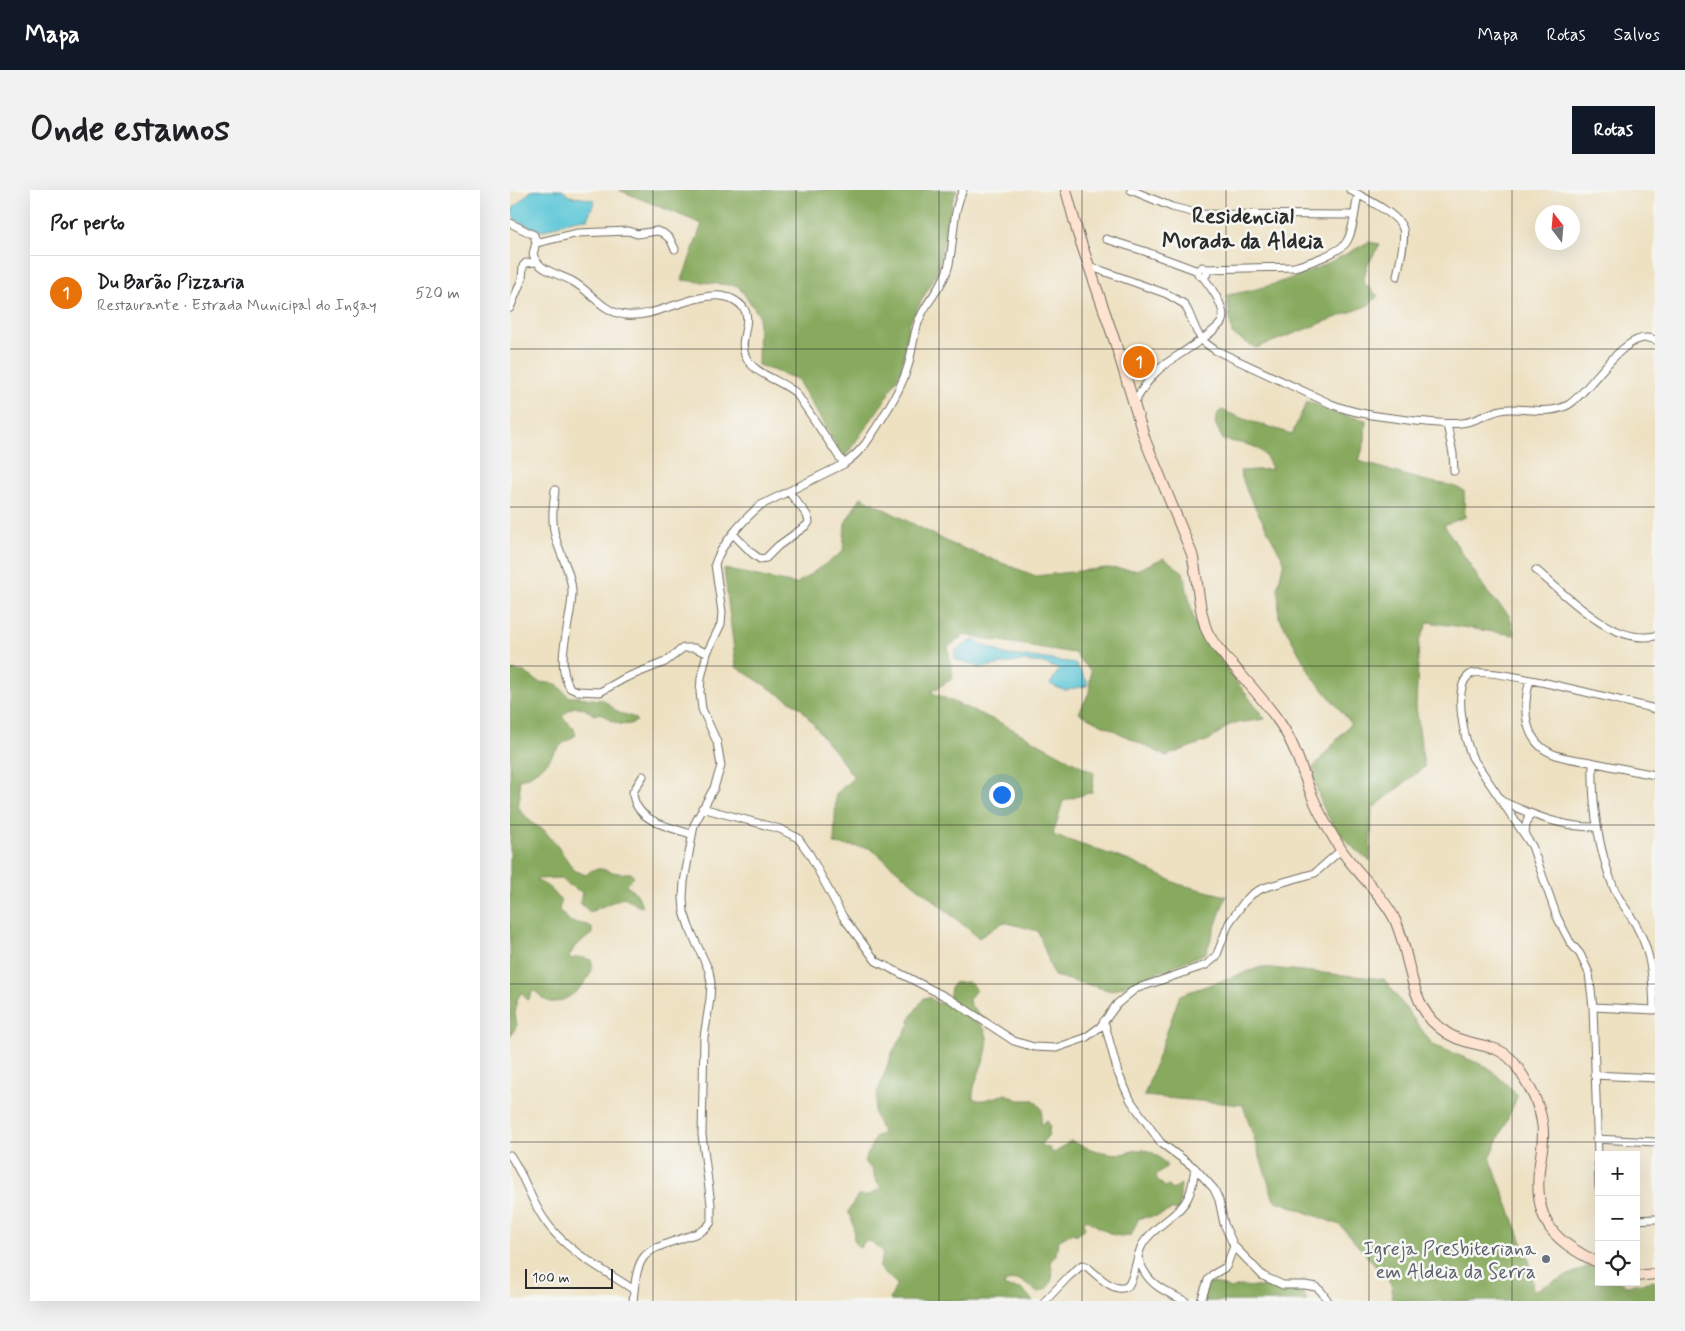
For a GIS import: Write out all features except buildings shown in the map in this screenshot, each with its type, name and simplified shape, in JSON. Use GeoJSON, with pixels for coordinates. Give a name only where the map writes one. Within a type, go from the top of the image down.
{"type":"FeatureCollection","features":[{"type":"Feature","properties":{"kind":"street"},"geometry":{"type":"LineString","coordinates":[[633,1301],[638,1266],[644,1255],[660,1246],[702,1232],[711,1222],[711,1204],[702,1135],[704,1037],[711,983],[709,971],[693,940],[684,912],[684,882],[691,834],[697,816],[714,788],[721,766],[717,742],[700,702],[701,678],[707,653],[721,624],[722,612],[715,564],[733,534],[751,513],[761,505],[844,464],[866,444],[906,374],[920,318],[942,284],[947,271],[951,257],[959,200],[963,190]]}},
{"type":"Feature","properties":{"kind":"street"},"geometry":{"type":"LineString","coordinates":[[1066,190],[1145,440],[1192,554],[1200,608],[1208,633],[1218,649],[1280,723],[1300,762],[1321,815],[1341,850],[1384,901],[1394,918],[1420,1001],[1433,1022],[1454,1038],[1503,1052],[1513,1061],[1520,1072],[1533,1096],[1542,1122],[1543,1135],[1538,1187],[1541,1212],[1549,1228],[1556,1236],[1575,1250],[1595,1261]]}},
{"type":"Feature","properties":{"kind":"street"},"geometry":{"type":"LineString","coordinates":[[1131,190],[1172,207],[1200,214],[1354,215]]}},
{"type":"Feature","properties":{"kind":"street"},"geometry":{"type":"LineString","coordinates":[[1350,190],[1393,216],[1403,227],[1404,236],[1397,276]]}},
{"type":"Feature","properties":{"kind":"street"},"geometry":{"type":"LineString","coordinates":[[1201,274],[1202,267],[1206,269],[1285,267],[1307,263],[1345,245],[1350,234],[1358,194]]}},
{"type":"Feature","properties":{"kind":"street"},"geometry":{"type":"LineString","coordinates":[[510,223],[532,233],[535,237],[536,243],[533,254],[541,268],[576,283],[612,312],[636,316],[709,296],[728,297],[734,300],[742,306],[747,319],[747,328],[743,342],[745,356],[754,367],[796,393],[844,464]]}},
{"type":"Feature","properties":{"kind":"street"},"geometry":{"type":"LineString","coordinates":[[536,243],[578,233],[629,232],[637,234],[657,231],[670,239],[675,249]]}},
{"type":"Feature","properties":{"kind":"street"},"geometry":{"type":"LineString","coordinates":[[1106,239],[1201,274],[1218,300],[1223,317],[1220,324],[1156,372],[1146,383],[1134,405]]}},
{"type":"Feature","properties":{"kind":"street"},"geometry":{"type":"LineString","coordinates":[[510,308],[522,279],[523,266],[526,263],[537,262]]}},
{"type":"Feature","properties":{"kind":"street"},"geometry":{"type":"LineString","coordinates":[[1089,266],[1167,294],[1184,304],[1201,339],[1215,350],[1344,409],[1366,415],[1446,424],[1474,421],[1503,409],[1539,410],[1563,407],[1580,396],[1612,359],[1627,346],[1639,339],[1655,340]]}},
{"type":"Feature","properties":{"kind":"street"},"geometry":{"type":"LineString","coordinates":[[1446,424],[1454,454],[1454,471]]}},
{"type":"Feature","properties":{"kind":"street"},"geometry":{"type":"LineString","coordinates":[[554,490],[554,528],[556,540],[568,571],[572,590],[563,662],[565,676],[570,688],[578,691],[600,692],[625,678],[665,662],[684,648],[694,648],[707,653]]}},
{"type":"Feature","properties":{"kind":"street"},"geometry":{"type":"LineString","coordinates":[[733,534],[753,554],[760,559],[766,558],[809,522],[807,515],[789,492]]}},
{"type":"Feature","properties":{"kind":"street"},"geometry":{"type":"LineString","coordinates":[[1536,570],[1581,608],[1617,631],[1635,637],[1655,636]]}},
{"type":"Feature","properties":{"kind":"street"},"geometry":{"type":"LineString","coordinates":[[1597,1151],[1593,1007],[1587,968],[1557,918],[1542,871],[1525,834],[1472,757],[1466,743],[1462,725],[1463,687],[1465,679],[1469,675],[1475,672],[1484,672],[1530,680],[1655,709]]}},
{"type":"Feature","properties":{"kind":"street"},"geometry":{"type":"LineString","coordinates":[[1530,680],[1526,694],[1526,716],[1529,729],[1539,745],[1556,755],[1655,775]]}},
{"type":"Feature","properties":{"kind":"street"},"geometry":{"type":"LineString","coordinates":[[1593,762],[1592,791],[1597,827],[1613,886],[1638,928],[1647,948],[1653,974],[1655,1010],[1593,1007]]}},
{"type":"Feature","properties":{"kind":"street"},"geometry":{"type":"LineString","coordinates":[[643,776],[633,792],[635,805],[648,818],[691,834]]}},
{"type":"Feature","properties":{"kind":"street"},"geometry":{"type":"LineString","coordinates":[[1503,802],[1529,814],[1578,826],[1597,827]]}},
{"type":"Feature","properties":{"kind":"street"},"geometry":{"type":"LineString","coordinates":[[702,808],[773,826],[798,838],[810,855],[843,916],[876,961],[950,999],[1014,1041],[1034,1047],[1056,1048],[1086,1038],[1104,1021],[1116,1004],[1135,989],[1198,969],[1213,960],[1219,952],[1229,923],[1252,894],[1263,888],[1315,873],[1341,850]]}},
{"type":"Feature","properties":{"kind":"street"},"geometry":{"type":"LineString","coordinates":[[1513,817],[1519,809]]}},
{"type":"Feature","properties":{"kind":"street"},"geometry":{"type":"LineString","coordinates":[[1525,834],[1529,814]]}},
{"type":"Feature","properties":{"kind":"street"},"geometry":{"type":"LineString","coordinates":[[1104,1021],[1118,1073],[1131,1101],[1162,1143],[1194,1168],[1214,1189],[1219,1200],[1224,1224],[1234,1246],[1255,1268],[1268,1278],[1283,1284],[1316,1287],[1328,1301]]}},
{"type":"Feature","properties":{"kind":"street"},"geometry":{"type":"LineString","coordinates":[[1594,1075],[1655,1078]]}},
{"type":"Feature","properties":{"kind":"street"},"geometry":{"type":"LineString","coordinates":[[1596,1139],[1655,1142]]}},
{"type":"Feature","properties":{"kind":"street"},"geometry":{"type":"LineString","coordinates":[[510,1155],[519,1167],[544,1219],[562,1242],[634,1290]]}},
{"type":"Feature","properties":{"kind":"street"},"geometry":{"type":"LineString","coordinates":[[1045,1301],[1082,1265],[1116,1288],[1124,1288],[1130,1283],[1137,1257],[1143,1244],[1186,1201],[1190,1193],[1194,1168]]}},
{"type":"Feature","properties":{"kind":"street"},"geometry":{"type":"LineString","coordinates":[[1640,1220],[1655,1218]]}},
{"type":"Feature","properties":{"kind":"street"},"geometry":{"type":"LineString","coordinates":[[1201,1301],[1208,1280],[1212,1275],[1226,1267],[1234,1246]]}},
{"type":"Feature","properties":{"kind":"street"},"geometry":{"type":"LineString","coordinates":[[1137,1257],[1142,1271],[1152,1284],[1186,1301]]}},
{"type":"Feature","properties":{"kind":"street"},"geometry":{"type":"LineString","coordinates":[[1640,1276],[1655,1274]]}},
{"type":"Feature","properties":{"kind":"green space"},"geometry":{"type":"Polygon","coordinates":[[[619,190],[957,190],[952,202],[937,272],[909,324],[901,371],[883,403],[844,458],[797,379],[758,365],[759,315],[738,286],[682,280],[702,224],[619,190]]]}},
{"type":"Feature","properties":{"kind":"green space"},"geometry":{"type":"Polygon","coordinates":[[[1368,242],[1380,244],[1367,266],[1363,282],[1378,296],[1369,305],[1256,348],[1232,334],[1227,295],[1264,287],[1300,275],[1335,260],[1368,242]]]}},
{"type":"Feature","properties":{"kind":"green space"},"geometry":{"type":"Polygon","coordinates":[[[1307,401],[1338,414],[1366,420],[1365,441],[1359,461],[1415,478],[1454,486],[1464,491],[1465,517],[1444,525],[1488,593],[1509,615],[1515,635],[1428,622],[1419,642],[1416,706],[1424,767],[1372,809],[1370,861],[1338,832],[1324,809],[1315,783],[1313,768],[1351,723],[1311,675],[1279,617],[1278,586],[1284,561],[1247,492],[1240,471],[1272,469],[1268,460],[1259,449],[1247,444],[1223,440],[1215,423],[1218,413],[1222,410],[1292,434],[1307,401]]]}},
{"type":"Feature","properties":{"kind":"green space"},"geometry":{"type":"Polygon","coordinates":[[[861,497],[952,544],[1036,576],[1106,568],[1136,570],[1164,558],[1183,572],[1194,620],[1224,665],[1265,719],[1231,724],[1209,740],[1166,756],[1079,713],[1089,693],[1091,671],[1074,653],[964,635],[948,647],[953,678],[931,692],[1003,724],[1094,773],[1092,792],[1063,801],[1053,835],[1130,861],[1178,884],[1226,896],[1206,953],[1112,991],[1054,976],[1038,931],[1004,922],[979,938],[870,848],[834,844],[836,794],[854,777],[801,708],[736,667],[724,569],[796,584],[843,552],[845,523],[861,497]]]}},
{"type":"Feature","properties":{"kind":"green space"},"geometry":{"type":"Polygon","coordinates":[[[510,670],[524,672],[539,682],[557,684],[569,697],[604,700],[619,713],[633,717],[637,721],[622,724],[613,722],[600,713],[594,715],[585,709],[577,707],[570,709],[562,717],[573,727],[576,735],[562,744],[547,763],[528,777],[519,779],[520,796],[518,805],[520,810],[533,824],[544,830],[574,870],[586,875],[594,869],[631,873],[634,877],[626,885],[637,894],[643,907],[624,897],[590,912],[580,903],[582,892],[567,884],[561,878],[537,879],[537,881],[548,887],[556,895],[561,902],[559,910],[571,922],[588,925],[592,928],[592,934],[575,946],[569,957],[570,959],[580,957],[591,960],[592,967],[585,983],[570,996],[562,1000],[547,1001],[535,991],[532,992],[527,1000],[522,992],[515,1007],[517,1025],[510,1037],[510,670]]]}},
{"type":"Feature","properties":{"kind":"green space"},"geometry":{"type":"Polygon","coordinates":[[[1261,967],[1384,979],[1433,1045],[1488,1067],[1518,1095],[1490,1158],[1530,1263],[1533,1291],[1589,1266],[1595,1269],[1595,1286],[1640,1286],[1640,1283],[1655,1281],[1655,1301],[1393,1301],[1391,1284],[1340,1225],[1274,1200],[1243,1105],[1144,1096],[1180,995],[1261,967]]]}},
{"type":"Feature","properties":{"kind":"green space"},"geometry":{"type":"Polygon","coordinates":[[[968,982],[975,987],[975,991],[969,999],[970,1005],[995,1028],[970,1014],[966,1014],[983,1027],[987,1037],[986,1054],[976,1081],[973,1098],[984,1100],[1006,1094],[1018,1100],[1034,1100],[1042,1109],[1041,1125],[1047,1120],[1050,1126],[1048,1136],[1040,1145],[1049,1148],[1052,1153],[1071,1141],[1107,1153],[1122,1154],[1139,1150],[1152,1152],[1167,1166],[1156,1175],[1157,1179],[1165,1187],[1168,1185],[1172,1190],[1181,1184],[1179,1210],[1171,1210],[1158,1216],[1139,1218],[1131,1235],[1124,1236],[1108,1232],[1086,1219],[1084,1221],[1085,1228],[1078,1235],[1072,1233],[1058,1241],[1056,1255],[1050,1262],[1053,1271],[1051,1281],[1046,1289],[1036,1292],[1018,1280],[1005,1283],[1004,1287],[1022,1289],[1033,1301],[891,1301],[890,1299],[897,1284],[879,1268],[883,1251],[870,1241],[864,1242],[860,1248],[857,1246],[854,1241],[853,1224],[848,1212],[858,1195],[868,1196],[881,1188],[876,1181],[872,1169],[864,1162],[876,1136],[883,1134],[874,1113],[878,1091],[893,1051],[910,1024],[910,1021],[908,1021],[924,998],[929,997],[939,1003],[946,1003],[949,1001],[951,987],[954,983],[968,982]]]}},
{"type":"Feature","properties":{"kind":"green space"},"geometry":{"type":"Polygon","coordinates":[[[1213,1283],[1231,1289],[1239,1286],[1260,1287],[1274,1283],[1283,1292],[1289,1286],[1300,1287],[1308,1301],[1201,1301],[1209,1284],[1213,1283]]]}},
{"type":"Feature","properties":{"kind":"water"},"geometry":{"type":"Polygon","coordinates":[[[562,190],[569,196],[595,200],[587,219],[572,220],[542,231],[516,220],[511,214],[514,207],[531,191],[562,190]]]}},
{"type":"Feature","properties":{"kind":"water"},"geometry":{"type":"Polygon","coordinates":[[[973,640],[1006,655],[1075,663],[1087,681],[1087,686],[1065,690],[1050,684],[1059,670],[1044,663],[1022,661],[978,668],[955,659],[955,651],[973,640]]]}},
{"type":"Feature","properties":{"kind":"place","name":"Du Barão Pizzaria"},"geometry":{"type":"Point","coordinates":[1139,362]}},
{"type":"Feature","properties":{"kind":"place","name":"Igreja Presbiteriana em Aldeia da Serra"},"geometry":{"type":"Point","coordinates":[1546,1259]}},
{"type":"Feature","properties":{"kind":"district","name":"Residencial Morada da Aldeia"},"geometry":{"type":"Point","coordinates":[1243,228]}}]}
